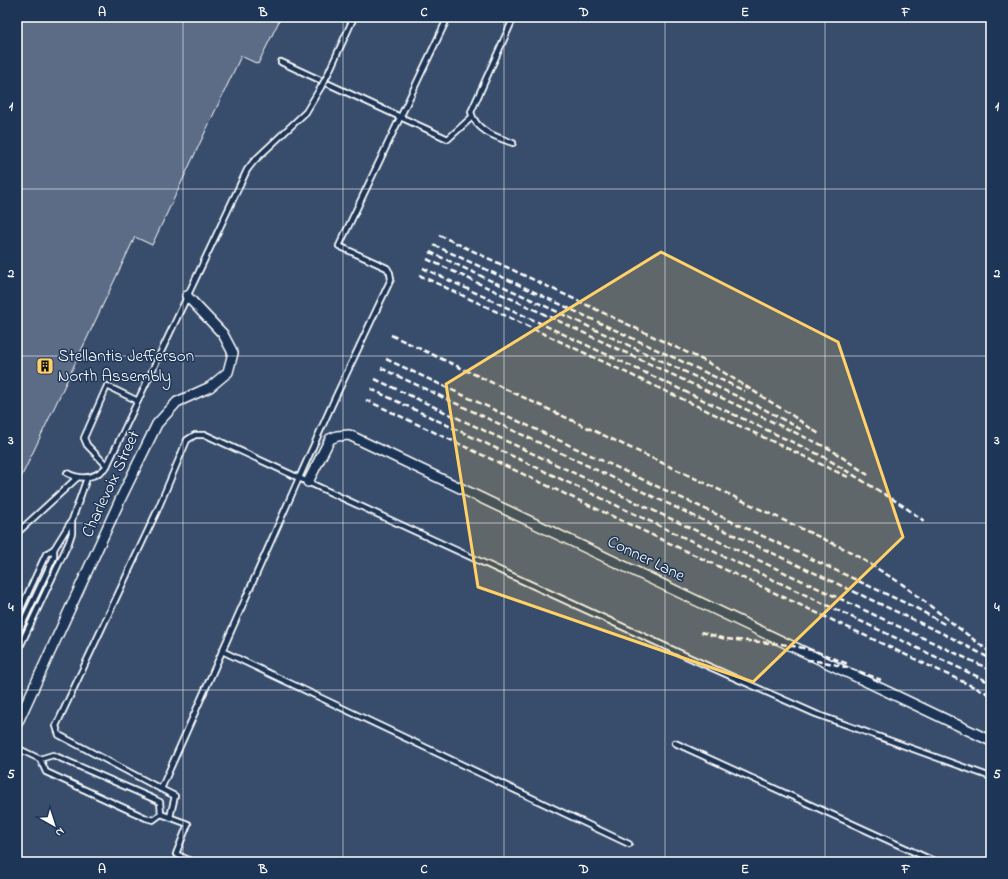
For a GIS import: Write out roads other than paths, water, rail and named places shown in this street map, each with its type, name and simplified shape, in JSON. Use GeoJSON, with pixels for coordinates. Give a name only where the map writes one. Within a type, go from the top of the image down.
{"type":"FeatureCollection","features":[{"type":"Feature","properties":{"kind":"street","name":"Charlevoix Street"},"geometry":{"type":"LineString","coordinates":[[17,724],[120,500],[157,424],[177,402],[210,387],[228,372],[233,353],[223,334],[187,296]]}},
{"type":"Feature","properties":{"kind":"street","name":"Conner Lane"},"geometry":{"type":"LineString","coordinates":[[308,482],[330,439],[337,436],[349,435],[991,741]]}},
{"type":"Feature","properties":{"kind":"lane"},"geometry":{"type":"LineString","coordinates":[[67,473],[78,477],[87,478],[100,473],[107,466],[247,170],[254,161],[306,112],[327,76],[354,17]]}},
{"type":"Feature","properties":{"kind":"lane"},"geometry":{"type":"LineString","coordinates":[[161,789],[335,398],[391,279],[387,268],[339,246],[448,17]]}},
{"type":"Feature","properties":{"kind":"lane"},"geometry":{"type":"LineString","coordinates":[[513,143],[481,128],[474,122],[471,112],[514,17]]}},
{"type":"Feature","properties":{"kind":"lane"},"geometry":{"type":"LineString","coordinates":[[281,62],[448,139],[472,117]]}},
{"type":"Feature","properties":{"kind":"lane"},"geometry":{"type":"LineString","coordinates":[[107,466],[87,445],[84,438],[107,386],[138,401]]}},
{"type":"Feature","properties":{"kind":"lane"},"geometry":{"type":"LineString","coordinates":[[170,817],[175,796],[59,735],[56,726],[157,511],[186,440],[194,435],[206,434],[708,666],[816,714],[991,777]]}},
{"type":"Feature","properties":{"kind":"lane"},"geometry":{"type":"LineString","coordinates":[[17,533],[78,477]]}},
{"type":"Feature","properties":{"kind":"lane"},"geometry":{"type":"LineString","coordinates":[[17,617],[46,554],[54,549],[72,520],[87,478]]}},
{"type":"Feature","properties":{"kind":"lane"},"geometry":{"type":"LineString","coordinates":[[17,653],[69,542],[72,533],[72,520]]}},
{"type":"Feature","properties":{"kind":"lane"},"geometry":{"type":"LineString","coordinates":[[17,635],[54,557],[54,549]]}},
{"type":"Feature","properties":{"kind":"lane"},"geometry":{"type":"LineString","coordinates":[[222,651],[629,844]]}},
{"type":"Feature","properties":{"kind":"lane"},"geometry":{"type":"LineString","coordinates":[[675,742],[936,862]]}},
{"type":"Feature","properties":{"kind":"lane"},"geometry":{"type":"LineString","coordinates":[[17,748],[40,759],[46,772],[146,818],[153,820],[161,814]]}},
{"type":"Feature","properties":{"kind":"lane"},"geometry":{"type":"LineString","coordinates":[[40,759],[53,755],[154,799],[160,802],[161,814]]}},
{"type":"Feature","properties":{"kind":"lane"},"geometry":{"type":"LineString","coordinates":[[161,814],[188,824],[176,854],[193,862]]}},
{"type":"Feature","properties":{"kind":"railway"},"geometry":{"type":"LineString","coordinates":[[439,235],[707,362],[819,434]]}},
{"type":"Feature","properties":{"kind":"railway"},"geometry":{"type":"LineString","coordinates":[[434,245],[745,391]]}},
{"type":"Feature","properties":{"kind":"railway"},"geometry":{"type":"LineString","coordinates":[[430,252],[764,409],[802,430]]}},
{"type":"Feature","properties":{"kind":"railway"},"geometry":{"type":"LineString","coordinates":[[427,259],[830,449],[868,475]]}},
{"type":"Feature","properties":{"kind":"railway"},"geometry":{"type":"LineString","coordinates":[[423,268],[824,457],[902,505],[924,521]]}},
{"type":"Feature","properties":{"kind":"railway"},"geometry":{"type":"LineString","coordinates":[[419,275],[850,478]]}},
{"type":"Feature","properties":{"kind":"railway"},"geometry":{"type":"LineString","coordinates":[[391,335],[849,551],[902,584],[991,653]]}},
{"type":"Feature","properties":{"kind":"railway"},"geometry":{"type":"LineString","coordinates":[[386,359],[918,609],[946,625]]}},
{"type":"Feature","properties":{"kind":"railway"},"geometry":{"type":"LineString","coordinates":[[381,368],[952,638],[989,658]]}},
{"type":"Feature","properties":{"kind":"railway"},"geometry":{"type":"LineString","coordinates":[[375,379],[991,670]]}},
{"type":"Feature","properties":{"kind":"railway"},"geometry":{"type":"LineString","coordinates":[[371,389],[991,683]]}},
{"type":"Feature","properties":{"kind":"railway"},"geometry":{"type":"LineString","coordinates":[[366,400],[991,695]]}},
{"type":"Feature","properties":{"kind":"railway"},"geometry":{"type":"LineString","coordinates":[[701,632],[726,639],[799,647],[815,651],[848,664]]}},
{"type":"Feature","properties":{"kind":"railway"},"geometry":{"type":"LineString","coordinates":[[807,660],[845,667],[881,680]]}},
{"type":"Feature","properties":{"kind":"place","name":"Stellantis Jefferson North Assembly"},"geometry":{"type":"Point","coordinates":[45,366]}}]}
